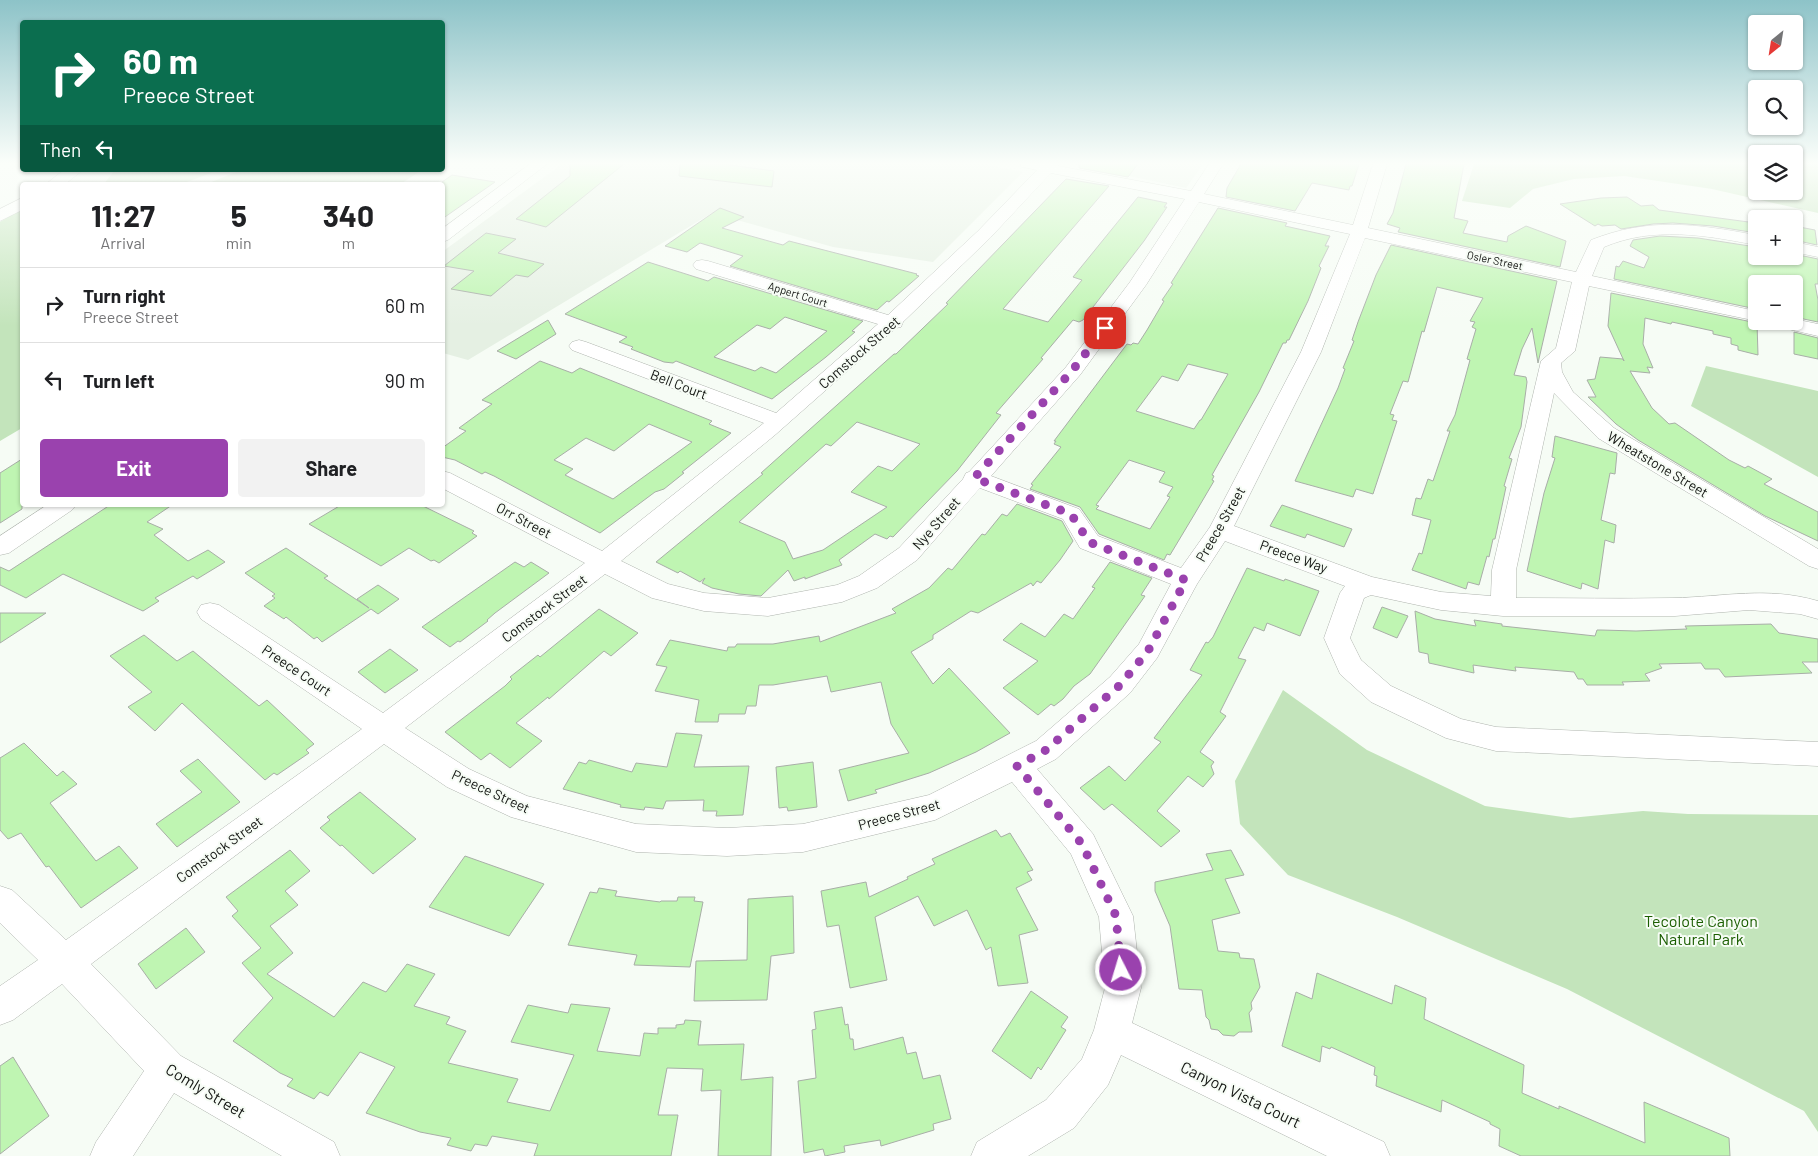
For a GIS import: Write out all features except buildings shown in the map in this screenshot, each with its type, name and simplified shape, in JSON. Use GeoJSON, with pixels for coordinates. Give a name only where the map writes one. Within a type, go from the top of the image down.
{"type":"FeatureCollection","features":[{"type":"Feature","properties":{"kind":"street"},"geometry":{"type":"LineString","coordinates":[[445,234],[467,218]]}},
{"type":"Feature","properties":{"kind":"street","name":"Comstock Street"},"geometry":{"type":"LineString","coordinates":[[0,1007],[65,962],[384,728],[605,562],[779,421],[894,323],[993,218]]}},
{"type":"Feature","properties":{"kind":"street","name":"Nye Street"},"geometry":{"type":"LineString","coordinates":[[605,562],[660,592],[704,602],[768,607],[842,593],[868,582],[908,554],[974,478],[1072,371],[1138,286],[1178,218]]}},
{"type":"Feature","properties":{"kind":"street","name":"Osler Street"},"geometry":{"type":"LineString","coordinates":[[1319,218],[1359,231],[1748,314]]}},
{"type":"Feature","properties":{"kind":"street","name":"Preece Street"},"geometry":{"type":"LineString","coordinates":[[384,728],[458,778],[522,808],[636,838],[726,842],[803,838],[934,807],[1017,766],[1046,750],[1120,685],[1148,651],[1186,580],[1220,530],[1311,352],[1363,218]]}},
{"type":"Feature","properties":{"kind":"street"},"geometry":{"type":"LineString","coordinates":[[1503,607],[1504,570],[1551,361],[1565,351],[1582,278],[1597,244],[1620,234],[1635,231],[1675,229],[1748,239]]}},
{"type":"Feature","properties":{"kind":"street"},"geometry":{"type":"LineString","coordinates":[[1803,249],[1818,252]]}},
{"type":"Feature","properties":{"kind":"street","name":"Appert Court"},"geometry":{"type":"LineString","coordinates":[[702,265],[894,323]]}},
{"type":"Feature","properties":{"kind":"street"},"geometry":{"type":"LineString","coordinates":[[1803,327],[1818,330]]}},
{"type":"Feature","properties":{"kind":"street","name":"Bell Court"},"geometry":{"type":"LineString","coordinates":[[579,346],[779,421]]}},
{"type":"Feature","properties":{"kind":"street","name":"Wheatstone Street"},"geometry":{"type":"LineString","coordinates":[[1551,361],[1552,372],[1565,395],[1606,433],[1818,560]]}},
{"type":"Feature","properties":{"kind":"street"},"geometry":{"type":"LineString","coordinates":[[974,478],[1071,514],[1089,542],[1186,580]]}},
{"type":"Feature","properties":{"kind":"street","name":"Orr Street"},"geometry":{"type":"LineString","coordinates":[[445,480],[605,562]]}},
{"type":"Feature","properties":{"kind":"street"},"geometry":{"type":"LineString","coordinates":[[0,547],[61,507]]}},
{"type":"Feature","properties":{"kind":"street","name":"Preece Way"},"geometry":{"type":"LineString","coordinates":[[1220,530],[1368,584],[1441,601],[1503,607],[1675,607],[1749,602],[1800,606],[1818,610]]}},
{"type":"Feature","properties":{"kind":"street"},"geometry":{"type":"LineString","coordinates":[[1368,584],[1353,593],[1337,638],[1350,668],[1381,694],[1456,730],[1496,739],[1818,754]]}},
{"type":"Feature","properties":{"kind":"street","name":"Preece Court"},"geometry":{"type":"LineString","coordinates":[[210,612],[384,728]]}},
{"type":"Feature","properties":{"kind":"street"},"geometry":{"type":"LineString","coordinates":[[991,1156],[1060,1114],[1095,1072],[1112,1032],[1122,988],[1116,916],[1082,844],[1017,766]]}},
{"type":"Feature","properties":{"kind":"street","name":"Comly Street"},"geometry":{"type":"LineString","coordinates":[[0,900],[65,962],[168,1069],[320,1156]]}},
{"type":"Feature","properties":{"kind":"street","name":"Canyon Vista Court"},"geometry":{"type":"LineString","coordinates":[[1112,1032],[1370,1156]]}},
{"type":"Feature","properties":{"kind":"street"},"geometry":{"type":"LineString","coordinates":[[110,1156],[168,1069]]}},
{"type":"Feature","properties":{"kind":"shaded area"},"geometry":{"type":"Polygon","coordinates":[[[488,218],[704,218],[468,360],[445,354],[445,250],[488,218]]]}},
{"type":"Feature","properties":{"kind":"shaded area"},"geometry":{"type":"Polygon","coordinates":[[[730,218],[977,218],[933,262],[833,247],[730,218]]]}},
{"type":"Feature","properties":{"kind":"green space"},"geometry":{"type":"Polygon","coordinates":[[[7,218],[20,218],[20,429],[0,441],[0,222],[7,218]]]}},
{"type":"Feature","properties":{"kind":"green space"},"geometry":{"type":"Polygon","coordinates":[[[1706,366],[1818,391],[1818,477],[1691,406],[1706,366]]]}},
{"type":"Feature","properties":{"kind":"green space","name":"Tecolote Canyon Natural Park"},"geometry":{"type":"Polygon","coordinates":[[[1283,690],[1367,750],[1485,806],[1570,818],[1643,811],[1688,814],[1818,815],[1818,1132],[1804,1111],[1567,989],[1397,917],[1288,875],[1240,824],[1235,781],[1283,690]]]}},
{"type":"Feature","properties":{"kind":"route"},"geometry":{"type":"LineString","coordinates":[[1105,328],[1072,371],[974,478],[1071,514],[1089,542],[1186,580],[1148,651],[1120,685],[1046,750],[1017,766],[1082,844],[1116,916],[1121,970]]}}]}
